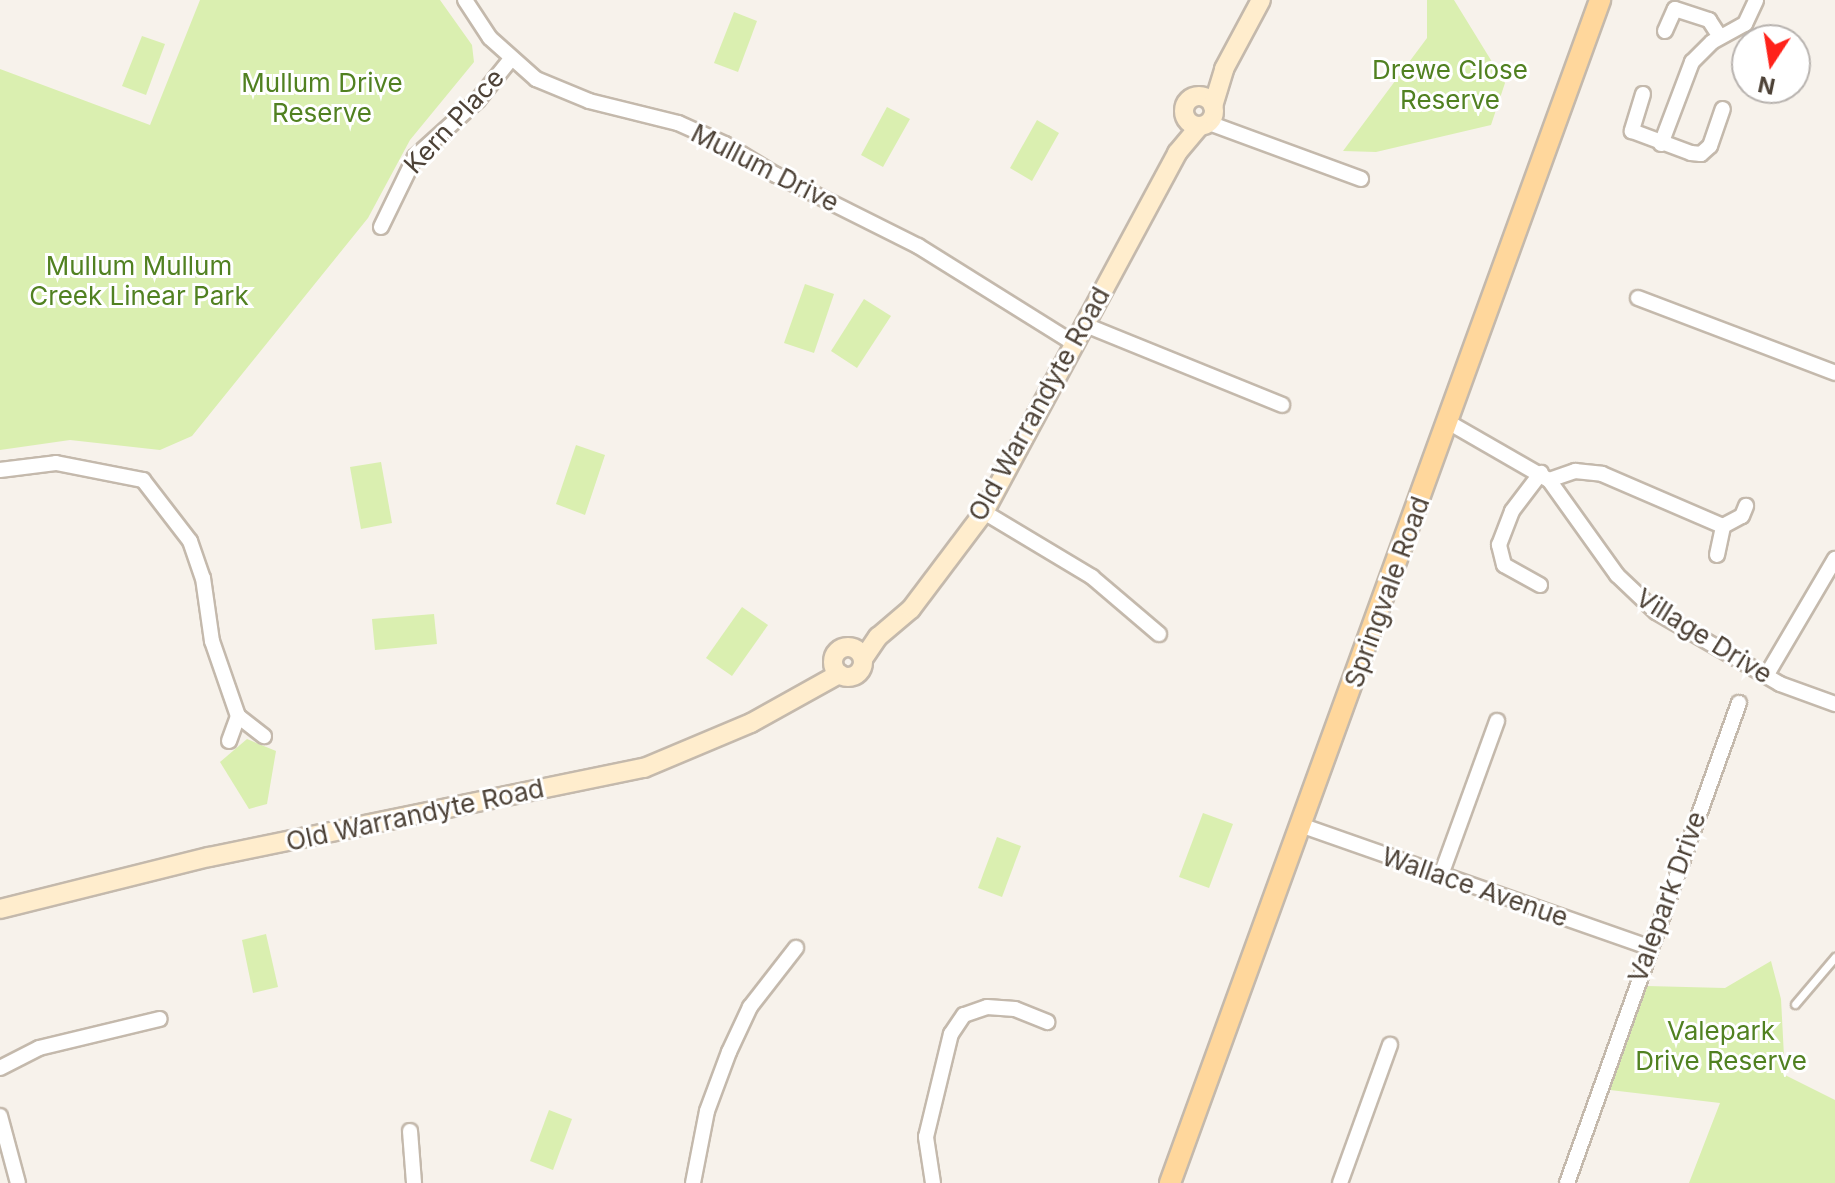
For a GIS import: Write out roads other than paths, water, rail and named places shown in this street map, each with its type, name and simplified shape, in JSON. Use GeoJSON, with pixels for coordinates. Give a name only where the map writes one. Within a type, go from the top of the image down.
{"type":"FeatureCollection","features":[{"type":"Feature","properties":{"kind":"main road"},"geometry":{"type":"LineString","coordinates":[[1203,113],[1261,0]]}},
{"type":"Feature","properties":{"kind":"main road","name":"Springvale Road"},"geometry":{"type":"LineString","coordinates":[[1170,1183],[1303,826],[1600,0]]}},
{"type":"Feature","properties":{"kind":"main road","name":"Old Warrandyte Road"},"geometry":{"type":"LineString","coordinates":[[836,668],[857,674],[858,653],[911,609],[984,512],[1083,324],[1177,153],[1203,113]]}},
{"type":"Feature","properties":{"kind":"main road","name":"Old Warrandyte Road"},"geometry":{"type":"LineString","coordinates":[[0,909],[209,857],[644,768],[751,723],[815,684],[836,668],[839,649],[858,653]]}},
{"type":"Feature","properties":{"kind":"street","name":"Mullum Drive"},"geometry":{"type":"LineString","coordinates":[[465,0],[511,59],[562,92],[678,123],[725,144],[776,175],[918,246],[1073,343]]}},
{"type":"Feature","properties":{"kind":"street"},"geometry":{"type":"LineString","coordinates":[[1661,144],[1692,62],[1720,37],[1748,21],[1756,0]]}},
{"type":"Feature","properties":{"kind":"street"},"geometry":{"type":"LineString","coordinates":[[1665,31],[1675,9],[1709,20],[1720,37]]}},
{"type":"Feature","properties":{"kind":"street","name":"Kern Place"},"geometry":{"type":"LineString","coordinates":[[381,227],[415,157],[478,100],[511,59]]}},
{"type":"Feature","properties":{"kind":"street"},"geometry":{"type":"LineString","coordinates":[[1643,94],[1632,131],[1661,144],[1701,154],[1710,146],[1723,109]]}},
{"type":"Feature","properties":{"kind":"street"},"geometry":{"type":"LineString","coordinates":[[1203,113],[1236,131],[1361,179]]}},
{"type":"Feature","properties":{"kind":"street"},"geometry":{"type":"LineString","coordinates":[[1638,298],[1835,373]]}},
{"type":"Feature","properties":{"kind":"street"},"geometry":{"type":"LineString","coordinates":[[1083,324],[1282,405]]}},
{"type":"Feature","properties":{"kind":"street","name":"Village Drive"},"geometry":{"type":"LineString","coordinates":[[1448,422],[1545,476],[1635,596],[1766,676],[1835,704]]}},
{"type":"Feature","properties":{"kind":"street"},"geometry":{"type":"LineString","coordinates":[[0,470],[56,463],[143,480],[190,541],[203,578],[212,641],[238,716],[264,736]]}},
{"type":"Feature","properties":{"kind":"street"},"geometry":{"type":"LineString","coordinates":[[1540,585],[1504,565],[1499,545],[1512,511],[1545,476],[1575,471],[1602,474],[1723,526]]}},
{"type":"Feature","properties":{"kind":"street"},"geometry":{"type":"LineString","coordinates":[[1723,526],[1742,516],[1746,506]]}},
{"type":"Feature","properties":{"kind":"street"},"geometry":{"type":"LineString","coordinates":[[984,512],[1092,577],[1159,634]]}},
{"type":"Feature","properties":{"kind":"street"},"geometry":{"type":"LineString","coordinates":[[1717,555],[1723,526]]}},
{"type":"Feature","properties":{"kind":"street"},"geometry":{"type":"LineString","coordinates":[[1766,676],[1835,559]]}},
{"type":"Feature","properties":{"kind":"street","name":"Valepark Drive"},"geometry":{"type":"LineString","coordinates":[[1567,1183],[1648,947],[1739,703]]}},
{"type":"Feature","properties":{"kind":"street"},"geometry":{"type":"LineString","coordinates":[[229,741],[238,716]]}},
{"type":"Feature","properties":{"kind":"street"},"geometry":{"type":"LineString","coordinates":[[1441,875],[1497,721]]}},
{"type":"Feature","properties":{"kind":"street","name":"Wallace Avenue"},"geometry":{"type":"LineString","coordinates":[[1303,826],[1648,947]]}},
{"type":"Feature","properties":{"kind":"street"},"geometry":{"type":"LineString","coordinates":[[693,1183],[707,1111],[729,1052],[750,1007],[796,948]]}},
{"type":"Feature","properties":{"kind":"street"},"geometry":{"type":"LineString","coordinates":[[933,1183],[926,1137],[957,1025],[964,1015],[987,1007],[1015,1009],[1048,1022]]}},
{"type":"Feature","properties":{"kind":"street"},"geometry":{"type":"LineString","coordinates":[[0,1068],[39,1048],[160,1019]]}},
{"type":"Feature","properties":{"kind":"street"},"geometry":{"type":"LineString","coordinates":[[1340,1183],[1390,1045]]}},
{"type":"Feature","properties":{"kind":"street"},"geometry":{"type":"LineString","coordinates":[[0,1116],[18,1183]]}},
{"type":"Feature","properties":{"kind":"street"},"geometry":{"type":"LineString","coordinates":[[410,1131],[414,1183]]}},
{"type":"Feature","properties":{"kind":"lane"},"geometry":{"type":"LineString","coordinates":[[1795,1004],[1835,957]]}},
{"type":"Feature","properties":{"kind":"park label","name":"Drewe Close Reserve"},"geometry":{"type":"Point","coordinates":[1450,85]}},
{"type":"Feature","properties":{"kind":"park label","name":"Mullum Drive Reserve"},"geometry":{"type":"Point","coordinates":[322,98]}},
{"type":"Feature","properties":{"kind":"park label","name":"Mullum Mullum Creek Linear Park"},"geometry":{"type":"Point","coordinates":[139,281]}},
{"type":"Feature","properties":{"kind":"park label","name":"Valepark Drive Reserve"},"geometry":{"type":"Point","coordinates":[1721,1046]}}]}
